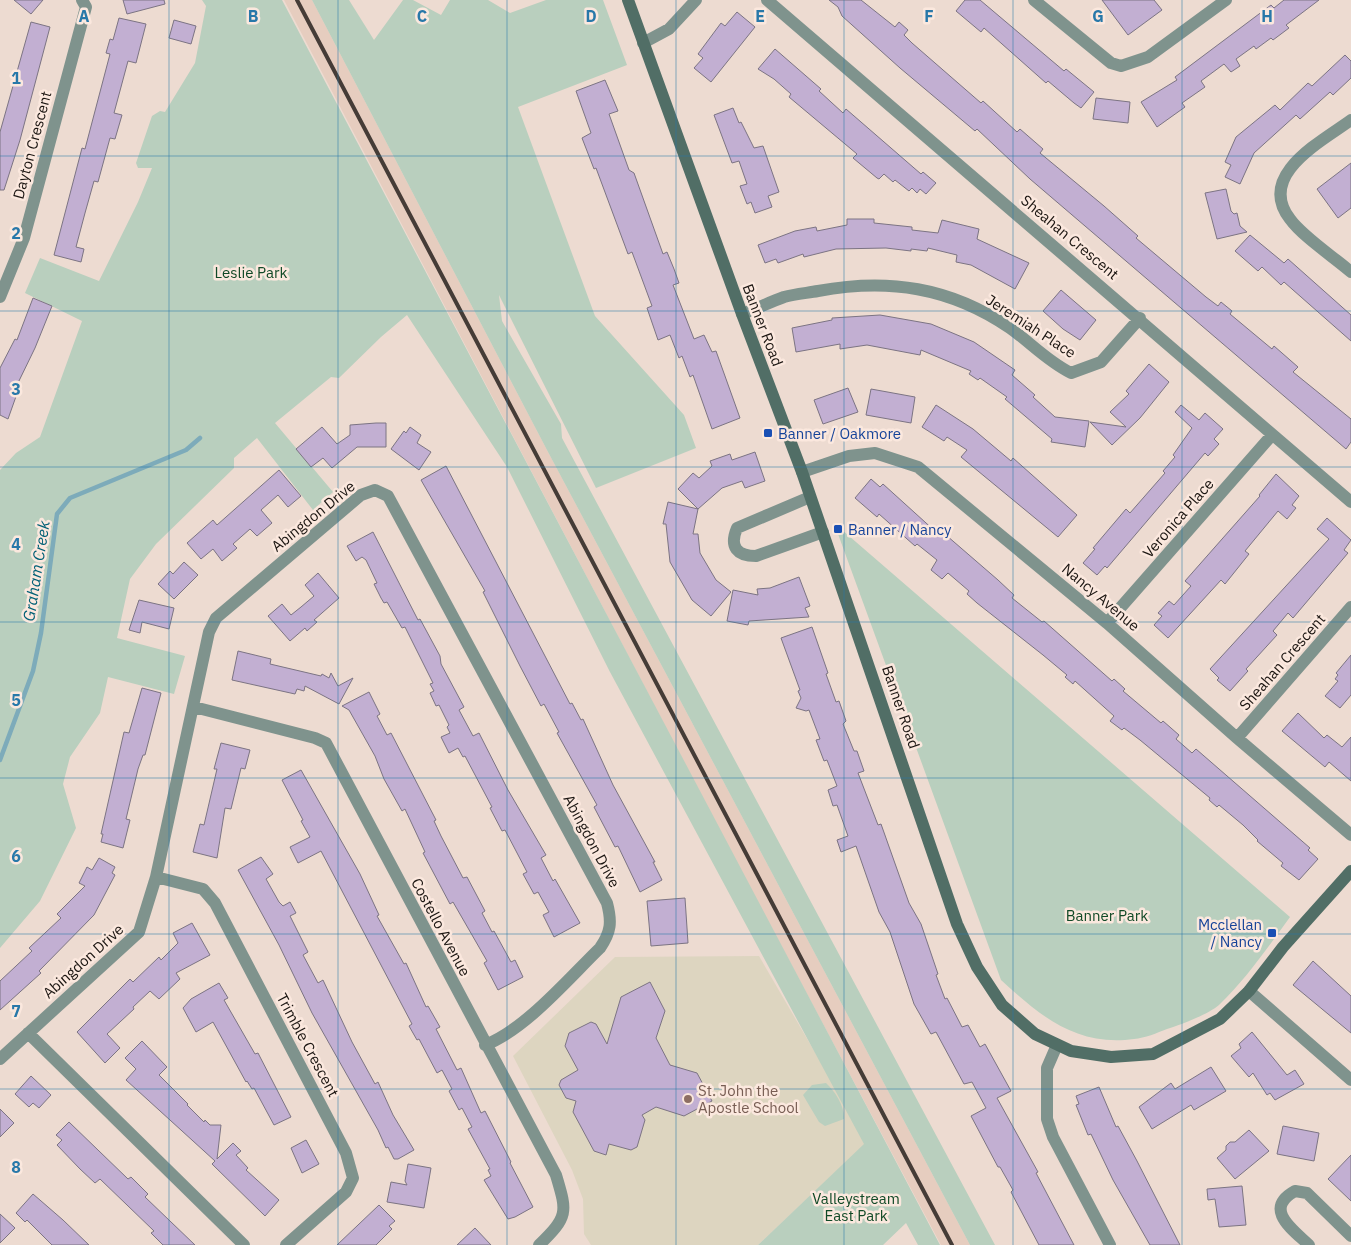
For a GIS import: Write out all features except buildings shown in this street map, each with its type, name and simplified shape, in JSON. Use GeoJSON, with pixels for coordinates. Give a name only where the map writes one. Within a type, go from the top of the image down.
{"type":"FeatureCollection","features":[{"type":"Feature","properties":{"kind":"street","name":"Dayton Crescent"},"geometry":{"type":"LineString","coordinates":[[0,297],[24,238],[86,6],[82,0]]}},
{"type":"Feature","properties":{"kind":"street","name":"Banner Road"},"geometry":{"type":"LineString","coordinates":[[628,0],[742,314],[802,472],[954,915],[977,966],[1002,1005],[1035,1034],[1070,1051],[1111,1057],[1153,1054],[1220,1019],[1249,990],[1283,947],[1351,871]]}},
{"type":"Feature","properties":{"kind":"street"},"geometry":{"type":"LineString","coordinates":[[643,43],[669,28],[696,0]]}},
{"type":"Feature","properties":{"kind":"street","name":"Sheahan Crescent"},"geometry":{"type":"LineString","coordinates":[[767,0],[1140,318],[1351,502]]}},
{"type":"Feature","properties":{"kind":"street"},"geometry":{"type":"LineString","coordinates":[[1034,0],[1111,63],[1122,66],[1148,57],[1226,0]]}},
{"type":"Feature","properties":{"kind":"street"},"geometry":{"type":"LineString","coordinates":[[1351,120],[1302,156],[1281,183],[1280,197],[1291,220],[1351,272]]}},
{"type":"Feature","properties":{"kind":"street","name":"Jeremiah Place"},"geometry":{"type":"LineString","coordinates":[[742,314],[785,297],[852,285],[918,288],[951,297],[981,311],[1010,328],[1054,365],[1071,373],[1101,362],[1140,318]]}},
{"type":"Feature","properties":{"kind":"street","name":"Veronica Place"},"geometry":{"type":"LineString","coordinates":[[1107,623],[1272,435]]}},
{"type":"Feature","properties":{"kind":"street","name":"Nancy Avenue"},"geometry":{"type":"LineString","coordinates":[[802,472],[848,456],[875,453],[918,468],[1107,623],[1237,738],[1351,835]]}},
{"type":"Feature","properties":{"kind":"street","name":"Abingdon Drive"},"geometry":{"type":"LineString","coordinates":[[0,1059],[139,932],[156,877],[210,632],[216,618],[361,495],[375,490],[388,496],[607,903],[611,920],[609,936],[600,948],[519,1025],[503,1038],[485,1045]]}},
{"type":"Feature","properties":{"kind":"street"},"geometry":{"type":"LineString","coordinates":[[810,497],[737,528],[734,544],[737,551],[745,556],[756,556],[823,532]]}},
{"type":"Feature","properties":{"kind":"street","name":"Sheahan Crescent"},"geometry":{"type":"LineString","coordinates":[[1237,738],[1351,607]]}},
{"type":"Feature","properties":{"kind":"street","name":"Costello Avenue"},"geometry":{"type":"LineString","coordinates":[[194,708],[315,738],[326,743],[485,1045],[556,1174],[565,1208],[564,1214],[552,1233],[539,1245]]}},
{"type":"Feature","properties":{"kind":"street","name":"Trimble Crescent"},"geometry":{"type":"LineString","coordinates":[[156,877],[203,889],[215,903],[346,1153],[353,1178],[346,1192],[286,1245]]}},
{"type":"Feature","properties":{"kind":"street"},"geometry":{"type":"LineString","coordinates":[[1249,990],[1351,1080]]}},
{"type":"Feature","properties":{"kind":"street"},"geometry":{"type":"LineString","coordinates":[[28,1033],[244,1245]]}},
{"type":"Feature","properties":{"kind":"street"},"geometry":{"type":"LineString","coordinates":[[1057,1045],[1047,1068],[1047,1119],[1053,1137],[1110,1245]]}},
{"type":"Feature","properties":{"kind":"street"},"geometry":{"type":"LineString","coordinates":[[1309,1245],[1282,1218],[1280,1207],[1286,1196],[1295,1191],[1307,1193],[1351,1238],[1346,1245]]}},
{"type":"Feature","properties":{"kind":"shaded area"},"geometry":{"type":"Polygon","coordinates":[[[284,0],[312,0],[548,452],[970,1245],[941,1245],[735,859],[284,0]]]}},
{"type":"Feature","properties":{"kind":"shaded area","name":"St. John the Apostle School"},"geometry":{"type":"Polygon","coordinates":[[[759,956],[867,1142],[758,1245],[591,1245],[584,1234],[583,1199],[572,1170],[513,1056],[615,957],[759,956]]]}},
{"type":"Feature","properties":{"kind":"green space","name":"Leslie Park"},"geometry":{"type":"Polygon","coordinates":[[[202,0],[282,0],[940,1245],[918,1245],[906,1223],[883,1245],[758,1245],[864,1144],[610,672],[507,467],[407,315],[381,337],[339,378],[331,377],[275,423],[333,492],[313,510],[257,438],[234,458],[234,468],[156,544],[130,579],[117,638],[185,656],[174,694],[108,677],[100,713],[70,757],[63,784],[76,828],[40,901],[0,948],[0,470],[16,453],[40,437],[82,321],[25,293],[40,258],[99,281],[138,202],[152,168],[138,168],[136,163],[152,116],[160,111],[165,112],[195,63],[206,6],[202,0]]]}},
{"type":"Feature","properties":{"kind":"green space"},"geometry":{"type":"Polygon","coordinates":[[[312,0],[349,0],[374,40],[403,0],[413,0],[441,15],[450,0],[488,0],[510,13],[546,0],[603,0],[627,65],[518,107],[595,316],[684,415],[696,448],[596,488],[499,295],[502,321],[561,424],[562,438],[995,1245],[970,1245],[548,452],[312,0]]]}},
{"type":"Feature","properties":{"kind":"green space","name":"Banner Park"},"geometry":{"type":"Polygon","coordinates":[[[834,523],[1290,917],[1248,974],[1219,1005],[1194,1019],[1147,1036],[1114,1040],[1095,1038],[1077,1033],[1045,1017],[1001,980],[834,523]]]}},
{"type":"Feature","properties":{"kind":"green space"},"geometry":{"type":"Polygon","coordinates":[[[826,1083],[839,1100],[843,1109],[844,1119],[825,1126],[819,1122],[803,1095],[812,1085],[826,1083]]]}},
{"type":"Feature","properties":{"kind":"waterway","name":"Graham Creek"},"geometry":{"type":"LineString","coordinates":[[0,760],[33,671],[41,633],[57,514],[70,498],[186,450],[200,438]]}},
{"type":"Feature","properties":{"kind":"railway"},"geometry":{"type":"LineString","coordinates":[[297,0],[952,1245]]}},
{"type":"Feature","properties":{"kind":"place","name":"Banner / Oakmore"},"geometry":{"type":"Point","coordinates":[768,433]}},
{"type":"Feature","properties":{"kind":"place","name":"Banner / Nancy"},"geometry":{"type":"Point","coordinates":[838,529]}},
{"type":"Feature","properties":{"kind":"place","name":"Mcclellan / Nancy"},"geometry":{"type":"Point","coordinates":[1272,933]}},
{"type":"Feature","properties":{"kind":"place","name":"St. John the Apostle School"},"geometry":{"type":"Point","coordinates":[688,1099]}},
{"type":"Feature","properties":{"kind":"park label","name":"Valleystream East Park"},"geometry":{"type":"Point","coordinates":[856,1206]}}]}
